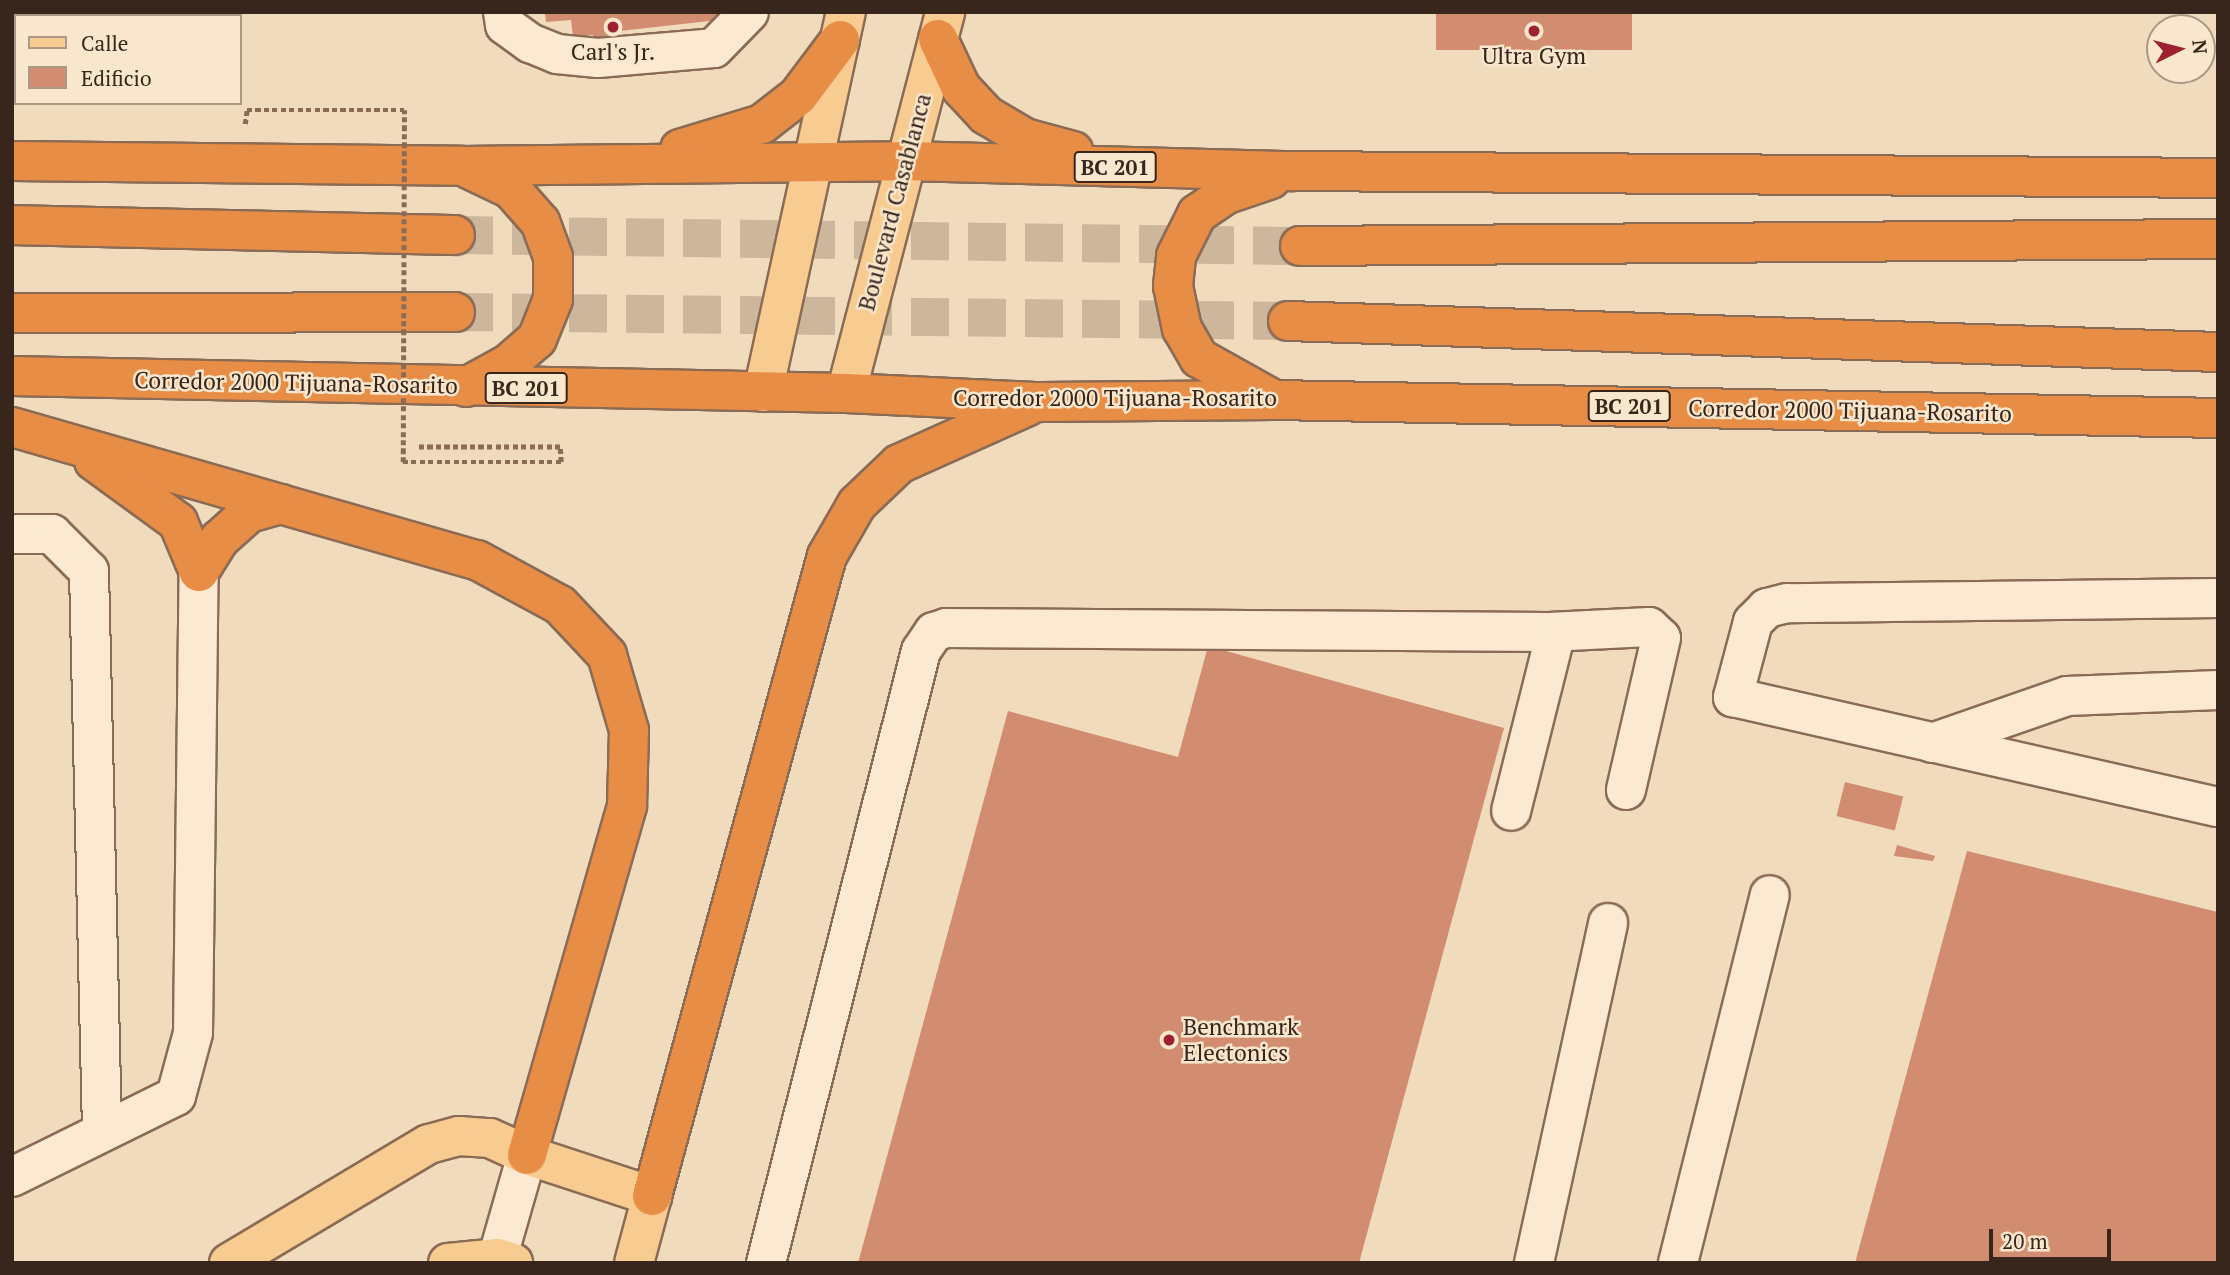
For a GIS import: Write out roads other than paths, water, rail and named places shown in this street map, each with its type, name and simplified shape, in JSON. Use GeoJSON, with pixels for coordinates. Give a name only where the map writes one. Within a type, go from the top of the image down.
{"type":"FeatureCollection","features":[{"type":"Feature","properties":{"kind":"highway"},"geometry":{"type":"LineString","coordinates":[[619,163],[719,140],[762,124],[798,96],[843,26]]}},
{"type":"Feature","properties":{"kind":"highway"},"geometry":{"type":"LineString","coordinates":[[942,26],[961,88],[986,115],[1025,138],[1132,168]]}},
{"type":"Feature","properties":{"kind":"highway","name":"BC 201"},"geometry":{"type":"LineString","coordinates":[[12,161],[463,166],[905,161],[1293,171],[2218,178]]}},
{"type":"Feature","properties":{"kind":"highway"},"geometry":{"type":"LineString","coordinates":[[463,166],[511,189],[540,222],[553,257],[553,299],[537,339],[508,364],[466,387]]}},
{"type":"Feature","properties":{"kind":"highway"},"geometry":{"type":"LineString","coordinates":[[1273,400],[1199,358],[1182,329],[1173,286],[1176,256],[1197,214],[1227,194],[1293,171]]}},
{"type":"Feature","properties":{"kind":"highway"},"geometry":{"type":"LineString","coordinates":[[12,226],[455,235]]}},
{"type":"Feature","properties":{"kind":"highway"},"geometry":{"type":"LineString","coordinates":[[1300,246],[2218,239]]}},
{"type":"Feature","properties":{"kind":"highway"},"geometry":{"type":"LineString","coordinates":[[12,313],[455,312]]}},
{"type":"Feature","properties":{"kind":"highway"},"geometry":{"type":"LineString","coordinates":[[1288,321],[2218,352]]}},
{"type":"Feature","properties":{"kind":"highway","name":"Corredor 2000 Tijuana-Rosarito"},"geometry":{"type":"LineString","coordinates":[[12,376],[846,393],[1040,402],[1273,400],[2218,418]]}},
{"type":"Feature","properties":{"kind":"highway"},"geometry":{"type":"LineString","coordinates":[[652,1196],[827,556],[857,504],[899,464],[1040,402]]}},
{"type":"Feature","properties":{"kind":"highway"},"geometry":{"type":"LineString","coordinates":[[12,427],[477,560],[560,605],[607,655],[629,730],[628,806],[527,1155]]}},
{"type":"Feature","properties":{"kind":"highway"},"geometry":{"type":"LineString","coordinates":[[69,443],[178,522],[199,572]]}},
{"type":"Feature","properties":{"kind":"highway"},"geometry":{"type":"LineString","coordinates":[[199,572],[220,539],[249,513],[281,504]]}},
{"type":"Feature","properties":{"kind":"main road"},"geometry":{"type":"LineString","coordinates":[[763,392],[843,26]]}},
{"type":"Feature","properties":{"kind":"main road","name":"Boulevard Casablanca"},"geometry":{"type":"LineString","coordinates":[[846,393],[942,26]]}},
{"type":"Feature","properties":{"kind":"main road"},"geometry":{"type":"LineString","coordinates":[[229,1263],[429,1144],[459,1136],[490,1138],[527,1155],[652,1196],[634,1263]]}},
{"type":"Feature","properties":{"kind":"main road"},"geometry":{"type":"LineString","coordinates":[[448,1263],[502,1261]]}},
{"type":"Feature","properties":{"kind":"street"},"geometry":{"type":"LineString","coordinates":[[503,12],[505,25],[530,43],[557,54],[598,58],[714,48],[749,12]]}},
{"type":"Feature","properties":{"kind":"street"},"geometry":{"type":"LineString","coordinates":[[12,534],[52,534],[89,571],[102,1131]]}},
{"type":"Feature","properties":{"kind":"street"},"geometry":{"type":"LineString","coordinates":[[12,1177],[176,1096],[193,1033],[199,572]]}},
{"type":"Feature","properties":{"kind":"street"},"geometry":{"type":"LineString","coordinates":[[2218,598],[1787,604],[1767,608],[1753,622],[1733,697],[2218,807]]}},
{"type":"Feature","properties":{"kind":"street"},"geometry":{"type":"LineString","coordinates":[[766,1263],[921,651],[934,632],[946,628],[1549,632],[1648,627],[1661,638],[1626,790]]}},
{"type":"Feature","properties":{"kind":"street"},"geometry":{"type":"LineString","coordinates":[[1511,811],[1554,640],[1549,632]]}},
{"type":"Feature","properties":{"kind":"street"},"geometry":{"type":"LineString","coordinates":[[1932,743],[2067,695],[2218,690]]}},
{"type":"Feature","properties":{"kind":"street"},"geometry":{"type":"LineString","coordinates":[[1678,1263],[1770,895]]}},
{"type":"Feature","properties":{"kind":"street"},"geometry":{"type":"LineString","coordinates":[[1534,1263],[1608,923]]}},
{"type":"Feature","properties":{"kind":"street"},"geometry":{"type":"LineString","coordinates":[[502,1261],[527,1155]]}},
{"type":"Feature","properties":{"kind":"tunnel"},"geometry":{"type":"LineString","coordinates":[[455,235],[1300,246]]}},
{"type":"Feature","properties":{"kind":"tunnel"},"geometry":{"type":"LineString","coordinates":[[455,312],[1288,321]]}},
{"type":"Feature","properties":{"kind":"place","name":"Carl's Jr."},"geometry":{"type":"Point","coordinates":[613,27]}},
{"type":"Feature","properties":{"kind":"place","name":"Ultra Gym"},"geometry":{"type":"Point","coordinates":[1534,31]}},
{"type":"Feature","properties":{"kind":"place","name":"Benchmark Electonics"},"geometry":{"type":"Point","coordinates":[1169,1040]}}]}
